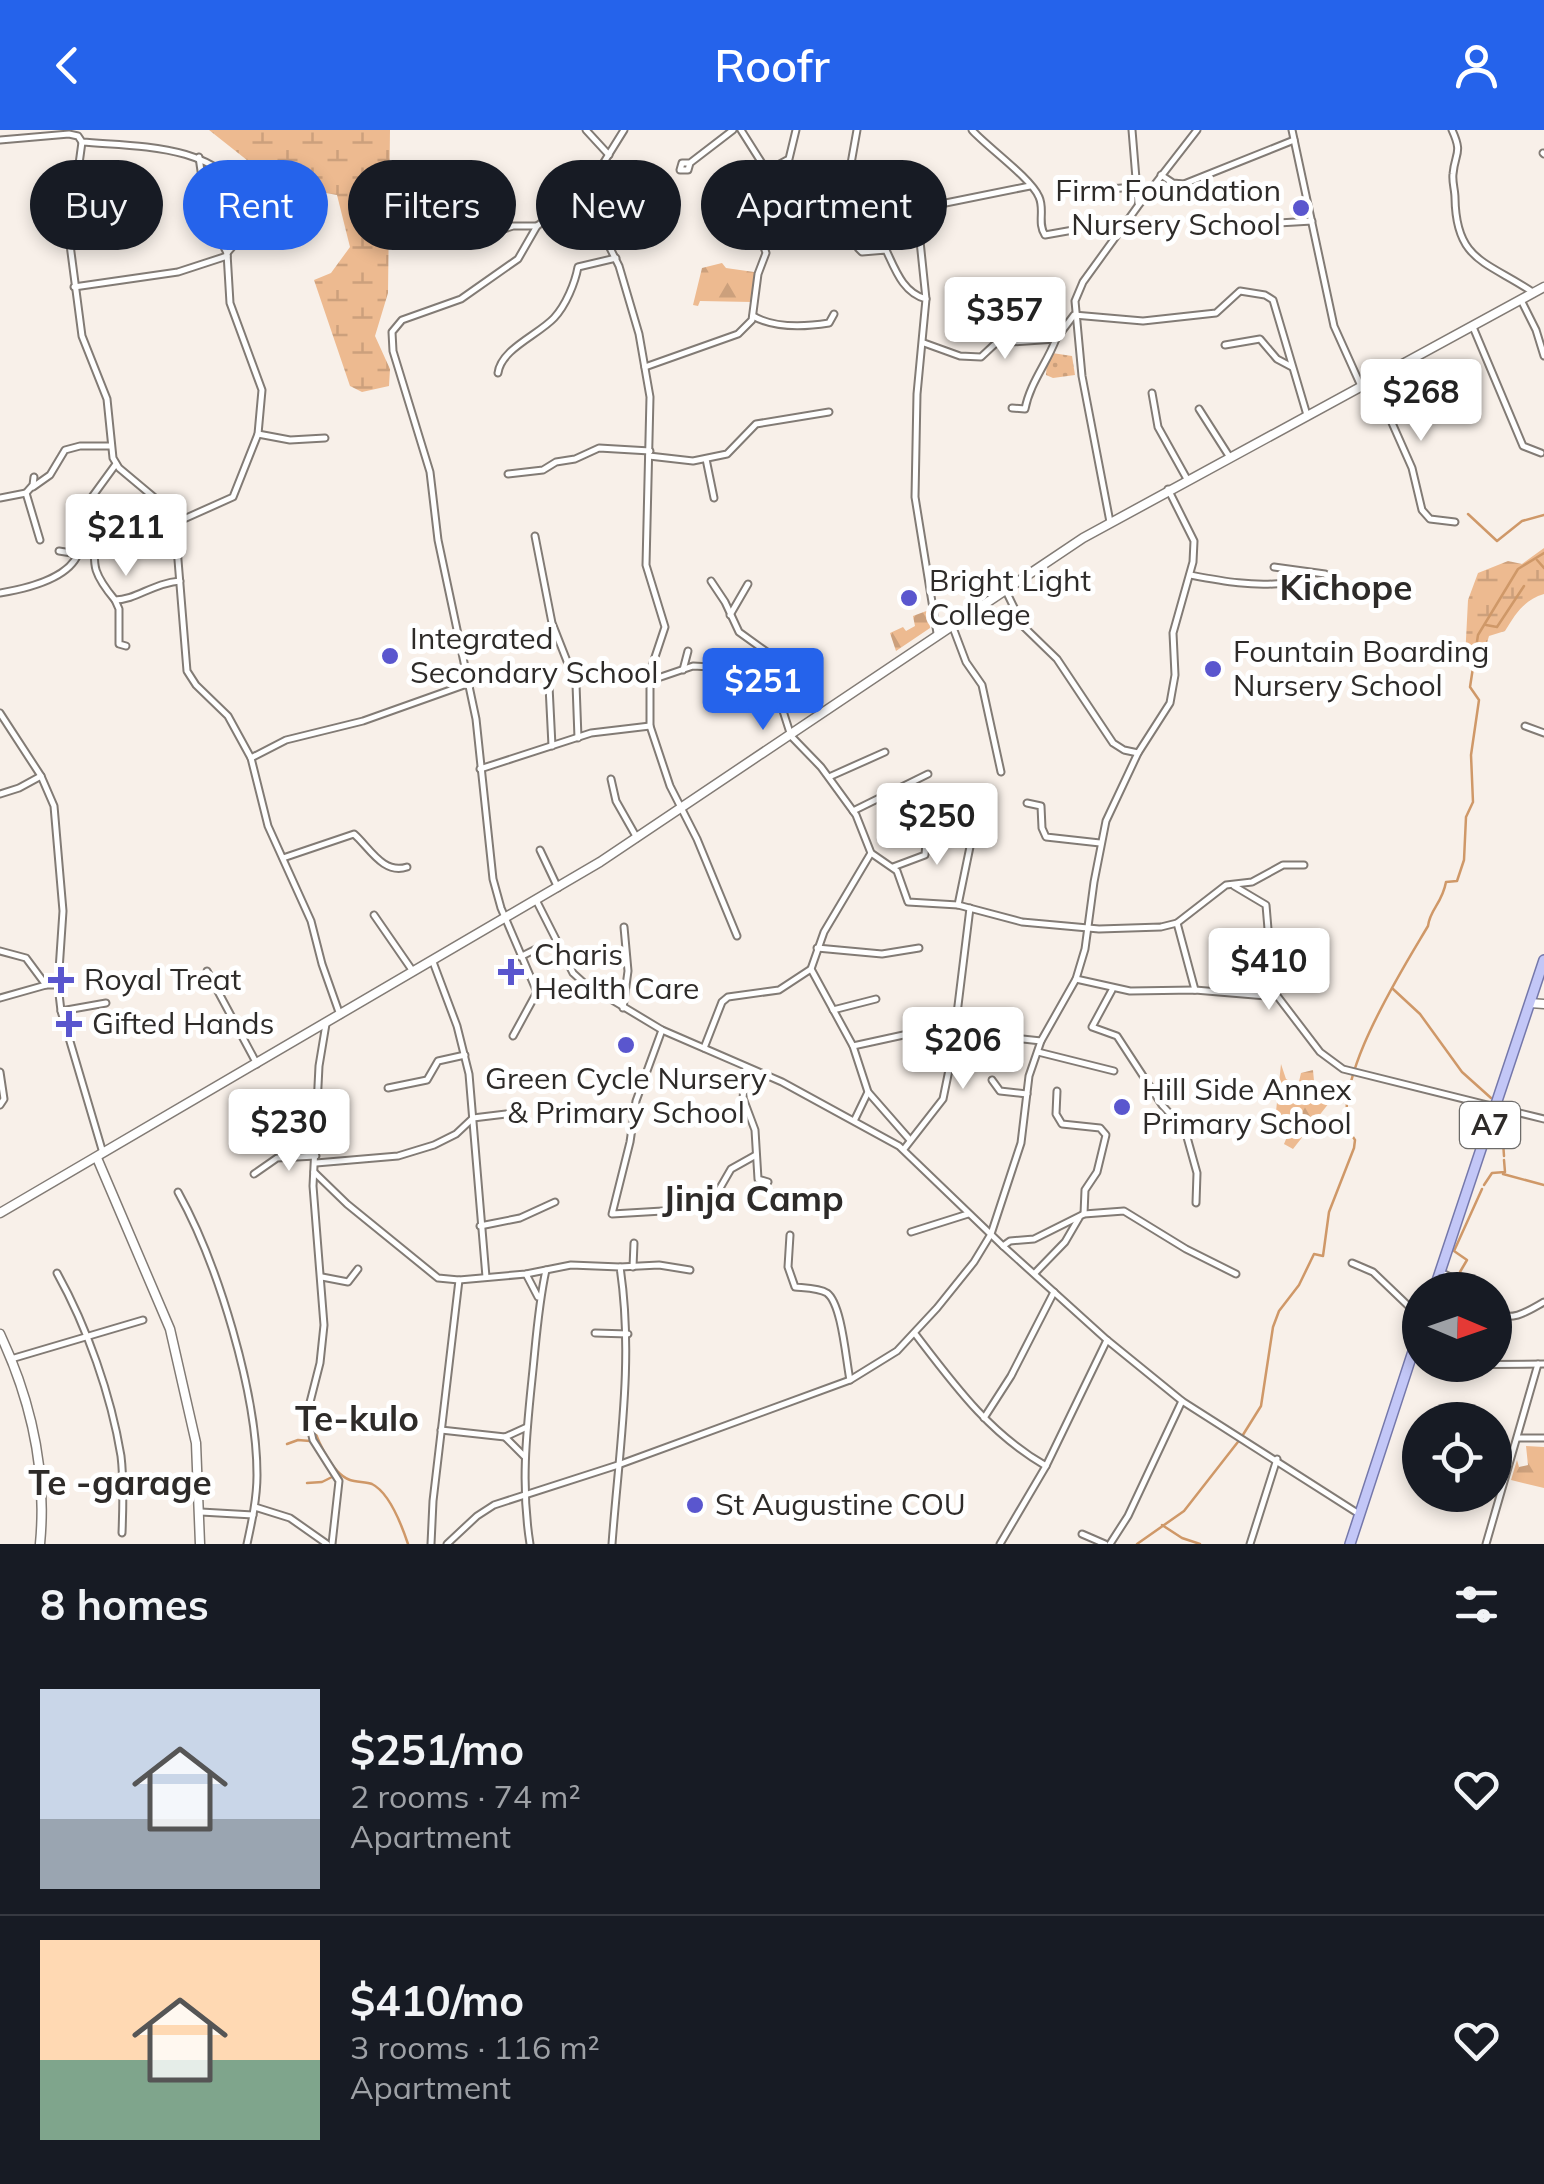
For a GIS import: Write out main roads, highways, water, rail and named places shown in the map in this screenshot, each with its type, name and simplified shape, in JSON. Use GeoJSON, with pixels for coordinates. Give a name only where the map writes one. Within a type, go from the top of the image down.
{"type":"FeatureCollection","features":[{"type":"Feature","properties":{"kind":"main road","name":"A7"},"geometry":{"type":"LineString","coordinates":[[1440,1272],[1543,966]]}},
{"type":"Feature","properties":{"kind":"main road"},"geometry":{"type":"LineString","coordinates":[[1350,1544],[1411,1382]]}},
{"type":"Feature","properties":{"kind":"waterway"},"geometry":{"type":"LineString","coordinates":[[1468,514],[1497,541],[1522,521],[1544,515]]}},
{"type":"Feature","properties":{"kind":"waterway"},"geometry":{"type":"LineString","coordinates":[[1137,1544],[1184,1511],[1241,1438],[1261,1406],[1279,1311],[1299,1285],[1314,1254],[1323,1256],[1329,1212],[1354,1148],[1347,1120],[1348,1094],[1356,1064],[1385,1000],[1428,926],[1446,882],[1457,881],[1464,860],[1466,817],[1473,802],[1471,755],[1479,700],[1470,687],[1478,635],[1518,569],[1544,553]]}},
{"type":"Feature","properties":{"kind":"waterway"},"geometry":{"type":"LineString","coordinates":[[1537,560],[1544,568]]}},
{"type":"Feature","properties":{"kind":"waterway"},"geometry":{"type":"LineString","coordinates":[[1486,625],[1497,627],[1524,586]]}},
{"type":"Feature","properties":{"kind":"waterway"},"geometry":{"type":"LineString","coordinates":[[1393,989],[1420,1014],[1462,1072],[1491,1098]]}},
{"type":"Feature","properties":{"kind":"waterway"},"geometry":{"type":"LineString","coordinates":[[1501,1112],[1504,1156]]}},
{"type":"Feature","properties":{"kind":"waterway"},"geometry":{"type":"LineString","coordinates":[[1484,1185],[1492,1173],[1505,1172],[1504,1160]]}},
{"type":"Feature","properties":{"kind":"waterway"},"geometry":{"type":"LineString","coordinates":[[1503,1174],[1544,1185]]}},
{"type":"Feature","properties":{"kind":"waterway"},"geometry":{"type":"LineString","coordinates":[[1460,1272],[1467,1260],[1454,1251],[1482,1189]]}},
{"type":"Feature","properties":{"kind":"waterway"},"geometry":{"type":"LineString","coordinates":[[310,1415],[319,1442],[336,1469],[350,1480],[378,1488],[394,1511],[408,1544]]}},
{"type":"Feature","properties":{"kind":"waterway"},"geometry":{"type":"LineString","coordinates":[[287,1444],[310,1441]]}},
{"type":"Feature","properties":{"kind":"waterway"},"geometry":{"type":"LineString","coordinates":[[307,1483],[334,1476]]}},
{"type":"Feature","properties":{"kind":"waterway"},"geometry":{"type":"LineString","coordinates":[[1162,1525],[1200,1544]]}},
{"type":"Feature","properties":{"kind":"place","name":"Firm Foundation Nursery School"},"geometry":{"type":"Point","coordinates":[1301,208]}},
{"type":"Feature","properties":{"kind":"place","name":"Bright Light College"},"geometry":{"type":"Point","coordinates":[909,598]}},
{"type":"Feature","properties":{"kind":"place","name":"Integrated Secondary School"},"geometry":{"type":"Point","coordinates":[390,656]}},
{"type":"Feature","properties":{"kind":"place","name":"Fountain Boarding Nursery School"},"geometry":{"type":"Point","coordinates":[1213,669]}},
{"type":"Feature","properties":{"kind":"place","name":"Charis Health Care"},"geometry":{"type":"Point","coordinates":[511,972]}},
{"type":"Feature","properties":{"kind":"place","name":"Royal Treat"},"geometry":{"type":"Point","coordinates":[61,980]}},
{"type":"Feature","properties":{"kind":"place","name":"Gifted Hands"},"geometry":{"type":"Point","coordinates":[69,1024]}},
{"type":"Feature","properties":{"kind":"place","name":"Green Cycle Nursery & Primary School"},"geometry":{"type":"Point","coordinates":[626,1045]}},
{"type":"Feature","properties":{"kind":"place","name":"Hill Side Annex Primary School"},"geometry":{"type":"Point","coordinates":[1122,1107]}},
{"type":"Feature","properties":{"kind":"place","name":"St Augustine COU"},"geometry":{"type":"Point","coordinates":[695,1505]}},
{"type":"Feature","properties":{"kind":"district","name":"Kichope"},"geometry":{"type":"Point","coordinates":[1346,588]}},
{"type":"Feature","properties":{"kind":"district","name":"Jinja Camp"},"geometry":{"type":"Point","coordinates":[753,1199]}},
{"type":"Feature","properties":{"kind":"district","name":"Te-kulo"},"geometry":{"type":"Point","coordinates":[357,1419]}},
{"type":"Feature","properties":{"kind":"district","name":"Te -garage"},"geometry":{"type":"Point","coordinates":[120,1483]}}]}
